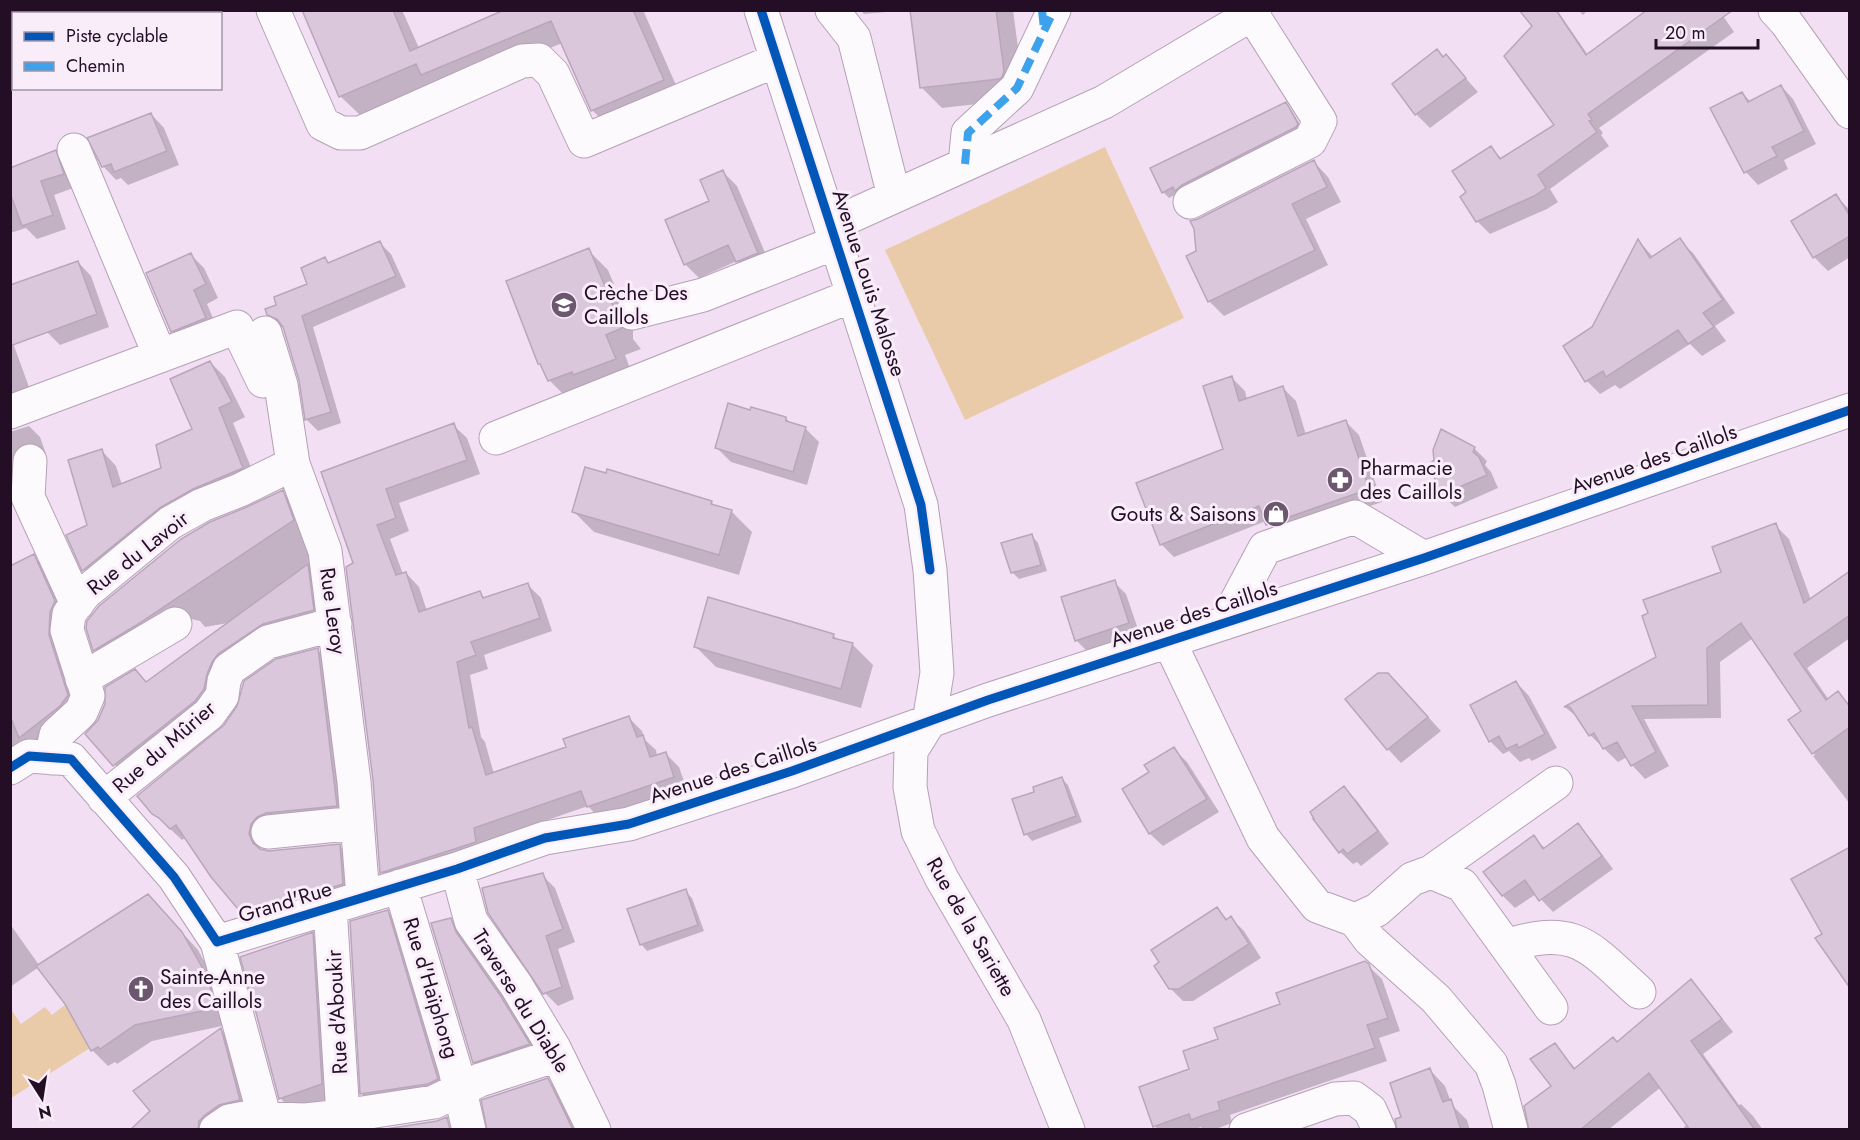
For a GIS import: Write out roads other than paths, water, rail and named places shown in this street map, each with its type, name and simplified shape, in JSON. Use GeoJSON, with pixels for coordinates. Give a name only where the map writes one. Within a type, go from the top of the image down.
{"type":"FeatureCollection","features":[{"type":"Feature","properties":{"kind":"street"},"geometry":{"type":"LineString","coordinates":[[64,10],[106,12],[117,10]]}},
{"type":"Feature","properties":{"kind":"street"},"geometry":{"type":"LineString","coordinates":[[273,10],[323,124],[341,133],[360,133],[522,61],[539,60],[553,74],[584,141],[777,60]]}},
{"type":"Feature","properties":{"kind":"street","name":"Avenue Louis Malosse"},"geometry":{"type":"LineString","coordinates":[[761,10],[921,506],[930,570],[937,673],[929,722]]}},
{"type":"Feature","properties":{"kind":"street"},"geometry":{"type":"LineString","coordinates":[[832,10],[854,38],[894,196]]}},
{"type":"Feature","properties":{"kind":"street"},"geometry":{"type":"LineString","coordinates":[[1775,10],[1850,112]]}},
{"type":"Feature","properties":{"kind":"street"},"geometry":{"type":"LineString","coordinates":[[632,313],[703,295],[834,233],[894,196],[1104,102],[1254,12],[1320,121],[1310,141],[1191,202]]}},
{"type":"Feature","properties":{"kind":"street"},"geometry":{"type":"LineString","coordinates":[[965,164],[968,133],[1017,88],[1046,17]]}},
{"type":"Feature","properties":{"kind":"street"},"geometry":{"type":"LineString","coordinates":[[74,150],[160,356]]}},
{"type":"Feature","properties":{"kind":"street"},"geometry":{"type":"LineString","coordinates":[[496,438],[854,296]]}},
{"type":"Feature","properties":{"kind":"street"},"geometry":{"type":"LineString","coordinates":[[10,412],[237,327],[267,391],[284,414]]}},
{"type":"Feature","properties":{"kind":"street","name":"Rue Leroy"},"geometry":{"type":"LineString","coordinates":[[265,333],[281,385],[293,464],[325,551],[357,823],[363,897]]}},
{"type":"Feature","properties":{"kind":"street","name":"Avenue des Caillols"},"geometry":{"type":"LineString","coordinates":[[545,838],[629,824],[792,771],[988,700],[1424,558],[1850,410]]}},
{"type":"Feature","properties":{"kind":"street"},"geometry":{"type":"LineString","coordinates":[[30,461],[28,497],[77,603]]}},
{"type":"Feature","properties":{"kind":"street","name":"Rue du Lavoir"},"geometry":{"type":"LineString","coordinates":[[51,758],[56,735],[81,712],[88,696],[67,630],[69,614],[85,593],[170,523],[202,505],[240,490],[293,464]]}},
{"type":"Feature","properties":{"kind":"street"},"geometry":{"type":"LineString","coordinates":[[1225,622],[1265,548],[1355,517],[1424,558]]}},
{"type":"Feature","properties":{"kind":"street"},"geometry":{"type":"LineString","coordinates":[[82,679],[176,624]]}},
{"type":"Feature","properties":{"kind":"street","name":"Rue du Mûrier"},"geometry":{"type":"LineString","coordinates":[[104,798],[209,714],[222,696],[224,681],[229,669],[268,642],[335,624]]}},
{"type":"Feature","properties":{"kind":"street"},"geometry":{"type":"LineString","coordinates":[[1169,641],[1263,838],[1317,906],[1355,920],[1370,940],[1436,999],[1491,1064],[1500,1085],[1511,1130]]}},
{"type":"Feature","properties":{"kind":"street","name":"Rue de la Sariette"},"geometry":{"type":"LineString","coordinates":[[929,722],[911,752],[910,787],[918,831],[942,879],[1024,1020],[1068,1130]]}},
{"type":"Feature","properties":{"kind":"street","name":"Grand'Rue"},"geometry":{"type":"LineString","coordinates":[[10,768],[29,756],[71,759],[174,877],[217,942],[457,869],[545,838]]}},
{"type":"Feature","properties":{"kind":"street"},"geometry":{"type":"LineString","coordinates":[[1355,920],[1377,910],[1412,879],[1431,872],[1556,783]]}},
{"type":"Feature","properties":{"kind":"street"},"geometry":{"type":"LineString","coordinates":[[268,832],[357,823]]}},
{"type":"Feature","properties":{"kind":"street","name":"Traverse du Diable"},"geometry":{"type":"LineString","coordinates":[[457,869],[471,921],[516,985],[557,1055],[594,1130]]}},
{"type":"Feature","properties":{"kind":"street"},"geometry":{"type":"LineString","coordinates":[[1431,872],[1462,885],[1551,1008]]}},
{"type":"Feature","properties":{"kind":"street","name":"Rue d'Haïphong"},"geometry":{"type":"LineString","coordinates":[[400,886],[460,1091],[469,1130]]}},
{"type":"Feature","properties":{"kind":"street","name":"Rue d'Aboukir"},"geometry":{"type":"LineString","coordinates":[[330,907],[343,1116]]}},
{"type":"Feature","properties":{"kind":"street"},"geometry":{"type":"LineString","coordinates":[[1506,946],[1527,939],[1567,938],[1592,949],[1639,992]]}},
{"type":"Feature","properties":{"kind":"street"},"geometry":{"type":"LineString","coordinates":[[217,942],[265,1119]]}},
{"type":"Feature","properties":{"kind":"street"},"geometry":{"type":"LineString","coordinates":[[216,1130],[229,1121],[244,1118],[305,1120],[434,1102],[480,1080],[557,1055]]}},
{"type":"Feature","properties":{"kind":"street"},"geometry":{"type":"LineString","coordinates":[[1246,1130],[1335,1099],[1354,1098],[1370,1110],[1379,1130]]}},
{"type":"Feature","properties":{"kind":"place","name":"Crèche Des Caillols"},"geometry":{"type":"Point","coordinates":[564,305]}},
{"type":"Feature","properties":{"kind":"place","name":"Pharmacie des Caillols"},"geometry":{"type":"Point","coordinates":[1340,480]}},
{"type":"Feature","properties":{"kind":"place","name":"Gouts & Saisons"},"geometry":{"type":"Point","coordinates":[1276,514]}},
{"type":"Feature","properties":{"kind":"place","name":"Sainte-Anne des Caillols"},"geometry":{"type":"Point","coordinates":[141,989]}}]}
